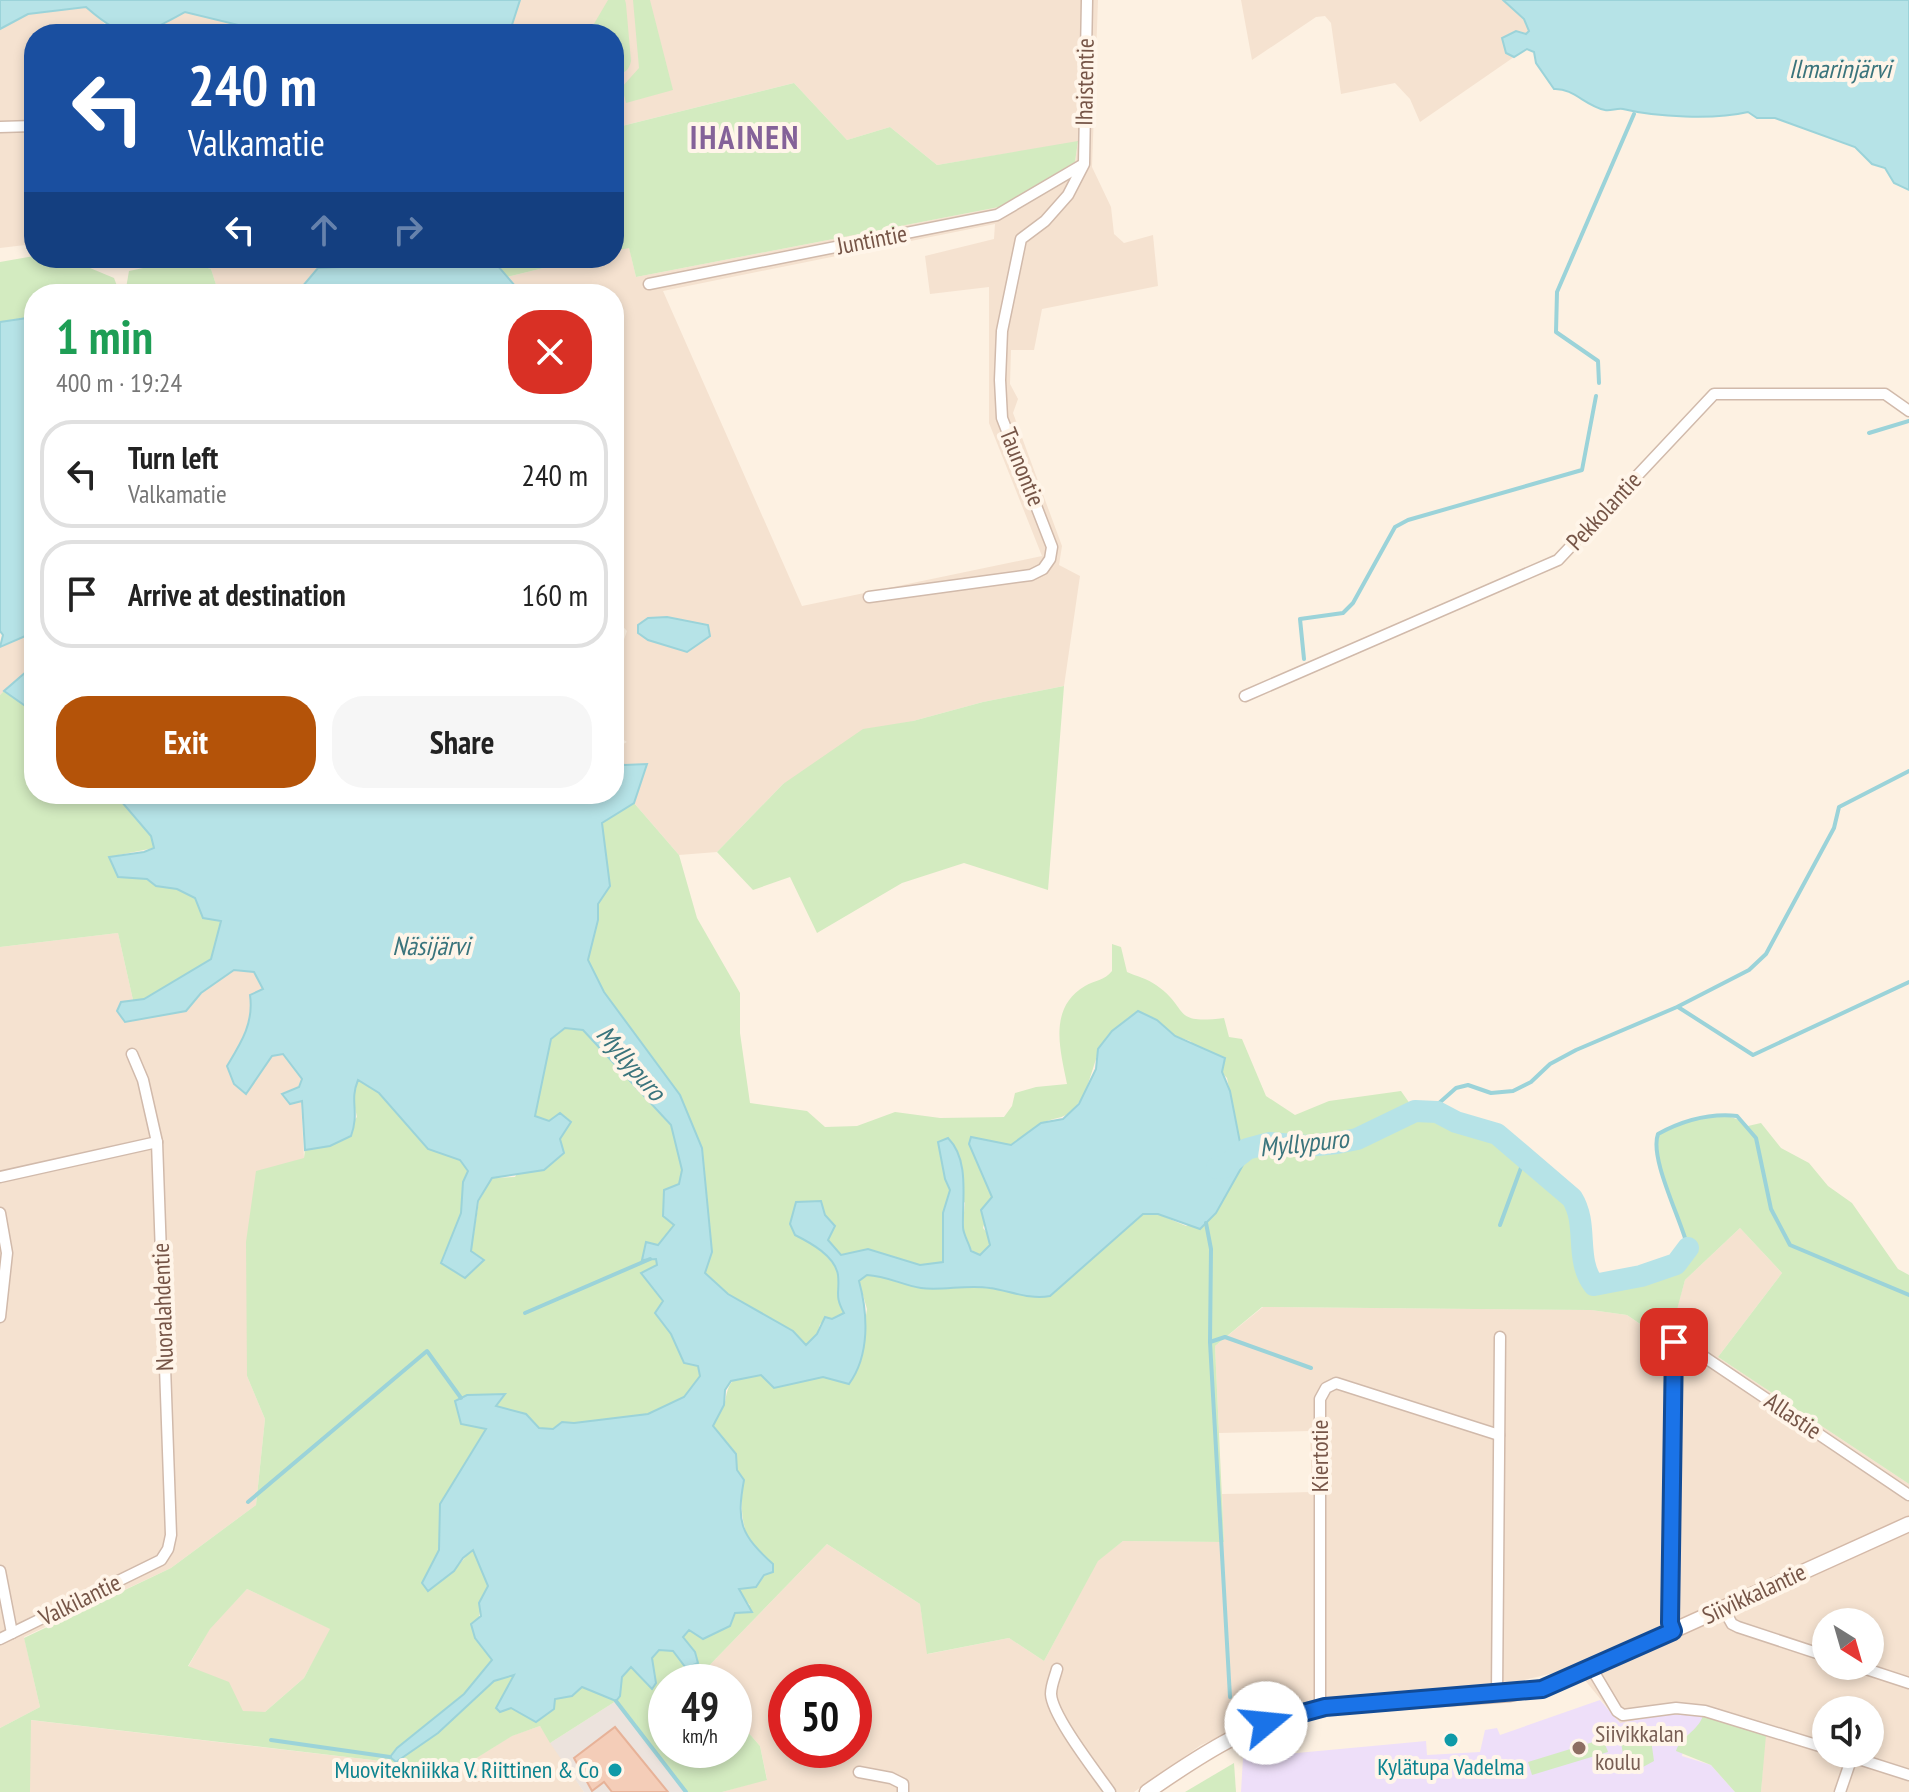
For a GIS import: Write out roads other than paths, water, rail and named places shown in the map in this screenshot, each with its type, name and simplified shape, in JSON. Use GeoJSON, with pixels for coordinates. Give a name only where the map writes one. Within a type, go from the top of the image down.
{"type":"FeatureCollection","features":[{"type":"Feature","properties":{"kind":"main road","name":"Siivikkalantie"},"geometry":{"type":"LineString","coordinates":[[1147,1792],[1205,1751],[1248,1729],[1320,1707],[1542,1689],[1909,1524]]}},
{"type":"Feature","properties":{"kind":"street","name":"Ihaistentie"},"geometry":{"type":"LineString","coordinates":[[1084,164],[1087,0]]}},
{"type":"Feature","properties":{"kind":"street"},"geometry":{"type":"LineString","coordinates":[[0,127],[24,126]]}},
{"type":"Feature","properties":{"kind":"street","name":"Juntintie"},"geometry":{"type":"LineString","coordinates":[[649,284],[997,215],[1084,164]]}},
{"type":"Feature","properties":{"kind":"street","name":"Taunontie"},"geometry":{"type":"LineString","coordinates":[[869,597],[1031,575],[1043,569],[1050,559],[1052,547],[1043,519],[1002,418],[1002,331],[1021,239],[1045,221],[1068,195],[1084,164]]}},
{"type":"Feature","properties":{"kind":"street","name":"Pekkolantie"},"geometry":{"type":"LineString","coordinates":[[1245,696],[1558,560],[1714,394],[1885,394],[1909,411]]}},
{"type":"Feature","properties":{"kind":"street","name":"Nuoralahdentie"},"geometry":{"type":"LineString","coordinates":[[132,1054],[143,1080],[157,1142],[171,1535],[168,1549],[161,1560]]}},
{"type":"Feature","properties":{"kind":"street"},"geometry":{"type":"LineString","coordinates":[[0,1177],[157,1142]]}},
{"type":"Feature","properties":{"kind":"street"},"geometry":{"type":"LineString","coordinates":[[0,1213],[7,1253],[0,1317]]}},
{"type":"Feature","properties":{"kind":"street"},"geometry":{"type":"LineString","coordinates":[[1497,1694],[1500,1337]]}},
{"type":"Feature","properties":{"kind":"street","name":"Allastie"},"geometry":{"type":"LineString","coordinates":[[1673,1631],[1670,1623],[1674,1342],[1697,1352],[1909,1495]]}},
{"type":"Feature","properties":{"kind":"street","name":"Kiertotie"},"geometry":{"type":"LineString","coordinates":[[1320,1707],[1320,1399],[1326,1388],[1336,1383],[1499,1435]]}},
{"type":"Feature","properties":{"kind":"street","name":"Valkilantie"},"geometry":{"type":"LineString","coordinates":[[0,1639],[161,1560]]}},
{"type":"Feature","properties":{"kind":"street"},"geometry":{"type":"LineString","coordinates":[[0,1571],[12,1633]]}},
{"type":"Feature","properties":{"kind":"street"},"geometry":{"type":"LineString","coordinates":[[1723,1608],[1732,1624],[1738,1627],[1812,1651]]}},
{"type":"Feature","properties":{"kind":"street"},"geometry":{"type":"LineString","coordinates":[[1057,1669],[1052,1700],[1066,1727],[1110,1792]]}},
{"type":"Feature","properties":{"kind":"street"},"geometry":{"type":"LineString","coordinates":[[1592,1669],[1617,1711],[1623,1715],[1676,1708],[1705,1711],[1812,1744]]}},
{"type":"Feature","properties":{"kind":"street"},"geometry":{"type":"LineString","coordinates":[[1884,1675],[1909,1683]]}},
{"type":"Feature","properties":{"kind":"street"},"geometry":{"type":"LineString","coordinates":[[1884,1767],[1909,1775]]}},
{"type":"Feature","properties":{"kind":"street"},"geometry":{"type":"LineString","coordinates":[[1840,1792],[1845,1768]]}},
{"type":"Feature","properties":{"kind":"street"},"geometry":{"type":"LineString","coordinates":[[859,1772],[891,1778],[903,1784],[903,1792]]}},
{"type":"Feature","properties":{"kind":"water"},"geometry":{"type":"Polygon","coordinates":[[[0,0],[520,0],[512,24],[234,24],[185,12],[162,24],[108,24],[86,7],[28,14],[0,29],[0,0]]]}},
{"type":"Feature","properties":{"kind":"water","name":"Ilmarinjärvi"},"geometry":{"type":"Polygon","coordinates":[[[1503,0],[1909,0],[1909,190],[1894,183],[1885,168],[1872,164],[1855,147],[1775,118],[1757,118],[1748,112],[1685,116],[1605,110],[1568,91],[1554,89],[1536,63],[1534,52],[1527,49],[1514,57],[1506,53],[1502,38],[1516,31],[1526,34],[1529,31],[1524,19],[1503,0]]]}},
{"type":"Feature","properties":{"kind":"water"},"geometry":{"type":"Polygon","coordinates":[[[318,268],[500,268],[513,284],[305,284],[318,268]]]}},
{"type":"Feature","properties":{"kind":"water"},"geometry":{"type":"Polygon","coordinates":[[[24,318],[24,637],[0,647],[3,635],[0,631],[0,322],[24,318]]]}},
{"type":"Feature","properties":{"kind":"water"},"geometry":{"type":"Polygon","coordinates":[[[667,617],[708,625],[710,636],[687,652],[648,640],[638,633],[638,625],[648,618],[667,617]]]}},
{"type":"Feature","properties":{"kind":"water"},"geometry":{"type":"Polygon","coordinates":[[[24,674],[24,705],[4,691],[24,674]]]}},
{"type":"Feature","properties":{"kind":"water","name":"Näsijärvi"},"geometry":{"type":"Polygon","coordinates":[[[647,764],[634,803],[602,823],[610,886],[598,904],[598,920],[588,960],[604,992],[680,1095],[702,1148],[712,1252],[705,1273],[728,1294],[793,1331],[806,1345],[817,1334],[825,1317],[832,1319],[844,1313],[838,1298],[836,1268],[815,1246],[795,1235],[790,1224],[796,1202],[821,1201],[825,1215],[835,1226],[828,1240],[841,1255],[868,1249],[920,1265],[943,1262],[943,1213],[950,1190],[938,1142],[948,1138],[955,1147],[962,1168],[964,1233],[971,1251],[980,1255],[990,1245],[981,1210],[992,1197],[969,1144],[971,1137],[1011,1145],[1041,1123],[1063,1119],[1079,1104],[1096,1069],[1098,1049],[1112,1031],[1138,1011],[1157,1020],[1175,1036],[1225,1058],[1222,1072],[1230,1091],[1244,1163],[1216,1213],[1200,1229],[1158,1214],[1143,1214],[1050,1296],[1028,1296],[981,1287],[921,1288],[867,1275],[859,1281],[865,1320],[864,1347],[849,1384],[823,1377],[774,1388],[761,1375],[731,1381],[725,1390],[724,1405],[713,1426],[736,1454],[737,1470],[744,1480],[741,1518],[744,1527],[754,1545],[773,1564],[773,1572],[764,1575],[756,1587],[739,1589],[752,1612],[735,1613],[730,1626],[703,1639],[689,1630],[683,1637],[695,1652],[698,1663],[683,1664],[673,1651],[659,1650],[652,1658],[653,1664],[648,1664],[648,1685],[631,1667],[622,1677],[620,1696],[616,1701],[582,1687],[572,1696],[555,1699],[554,1709],[536,1722],[511,1708],[500,1712],[496,1708],[514,1675],[494,1681],[438,1733],[396,1762],[390,1757],[397,1748],[464,1694],[492,1660],[475,1638],[471,1624],[481,1616],[479,1603],[488,1586],[473,1550],[454,1571],[428,1591],[422,1583],[439,1550],[440,1504],[486,1429],[461,1424],[455,1401],[467,1395],[505,1394],[496,1406],[526,1414],[539,1428],[553,1429],[562,1422],[648,1414],[684,1397],[700,1376],[698,1366],[684,1363],[671,1334],[655,1313],[663,1301],[641,1273],[657,1265],[656,1259],[642,1260],[646,1242],[658,1245],[674,1225],[663,1216],[664,1190],[679,1184],[682,1170],[671,1125],[583,1030],[565,1028],[551,1039],[535,1116],[549,1121],[560,1113],[571,1122],[560,1139],[564,1153],[544,1170],[492,1178],[478,1201],[471,1251],[484,1260],[465,1278],[441,1263],[461,1213],[463,1182],[468,1171],[460,1160],[428,1149],[379,1093],[358,1080],[351,1136],[330,1146],[305,1150],[302,1101],[290,1104],[282,1094],[299,1087],[302,1079],[283,1054],[272,1056],[246,1094],[234,1084],[227,1066],[248,1024],[250,995],[263,989],[254,972],[234,970],[201,993],[186,1011],[125,1022],[117,1011],[121,1002],[144,999],[211,959],[221,921],[203,918],[195,898],[177,889],[156,886],[147,879],[118,877],[109,857],[154,848],[151,836],[124,804],[624,804],[624,765],[647,764]]]}},
{"type":"Feature","properties":{"kind":"waterway"},"geometry":{"type":"LineString","coordinates":[[1599,383],[1598,361],[1556,332],[1557,292],[1634,114]]}},
{"type":"Feature","properties":{"kind":"waterway"},"geometry":{"type":"LineString","coordinates":[[1304,659],[1300,619],[1343,613],[1353,603],[1395,527],[1408,520],[1582,470],[1596,396]]}},
{"type":"Feature","properties":{"kind":"waterway"},"geometry":{"type":"LineString","coordinates":[[1869,433],[1909,421]]}},
{"type":"Feature","properties":{"kind":"waterway"},"geometry":{"type":"LineString","coordinates":[[1429,1112],[1456,1088],[1468,1085],[1491,1093],[1513,1091],[1531,1082],[1550,1064],[1576,1050],[1677,1007],[1749,970],[1766,954],[1834,828],[1839,807],[1909,771]]}},
{"type":"Feature","properties":{"kind":"waterway"},"geometry":{"type":"LineString","coordinates":[[1678,1007],[1753,1055],[1909,982]]}},
{"type":"Feature","properties":{"kind":"waterway","name":"Myllypuro"},"geometry":{"type":"LineString","coordinates":[[1217,1168],[1224,1167],[1247,1149],[1269,1143],[1307,1146],[1337,1143],[1357,1139],[1415,1111],[1437,1112],[1456,1122],[1497,1134],[1572,1198],[1580,1219],[1585,1264],[1594,1285],[1641,1276],[1676,1264],[1688,1248]]}},
{"type":"Feature","properties":{"kind":"waterway","name":"Myllypuro"},"geometry":{"type":"LineString","coordinates":[[1688,1248],[1658,1158],[1658,1134],[1696,1119],[1737,1116],[1756,1138],[1771,1209],[1790,1245],[1909,1295]]}},
{"type":"Feature","properties":{"kind":"waterway"},"geometry":{"type":"LineString","coordinates":[[1500,1225],[1525,1157]]}},
{"type":"Feature","properties":{"kind":"waterway"},"geometry":{"type":"LineString","coordinates":[[1206,1223],[1211,1249],[1210,1342],[1230,1697]]}},
{"type":"Feature","properties":{"kind":"waterway"},"geometry":{"type":"LineString","coordinates":[[525,1313],[650,1259]]}},
{"type":"Feature","properties":{"kind":"waterway"},"geometry":{"type":"LineString","coordinates":[[1210,1342],[1225,1337],[1311,1368]]}},
{"type":"Feature","properties":{"kind":"waterway"},"geometry":{"type":"LineString","coordinates":[[248,1502],[427,1351],[461,1398]]}},
{"type":"Feature","properties":{"kind":"waterway"},"geometry":{"type":"LineString","coordinates":[[616,1701],[686,1792]]}},
{"type":"Feature","properties":{"kind":"waterway"},"geometry":{"type":"LineString","coordinates":[[271,1740],[390,1757]]}},
{"type":"Feature","properties":{"kind":"place","name":"Kylätupa Vadelma"},"geometry":{"type":"Point","coordinates":[1451,1740]}},
{"type":"Feature","properties":{"kind":"place","name":"Siivikkalan koulu"},"geometry":{"type":"Point","coordinates":[1579,1748]}},
{"type":"Feature","properties":{"kind":"place","name":"Muovitekniikka V. Riittinen & Co"},"geometry":{"type":"Point","coordinates":[615,1770]}},
{"type":"Feature","properties":{"kind":"district","name":"IHAINEN"},"geometry":{"type":"Point","coordinates":[745,138]}}]}
